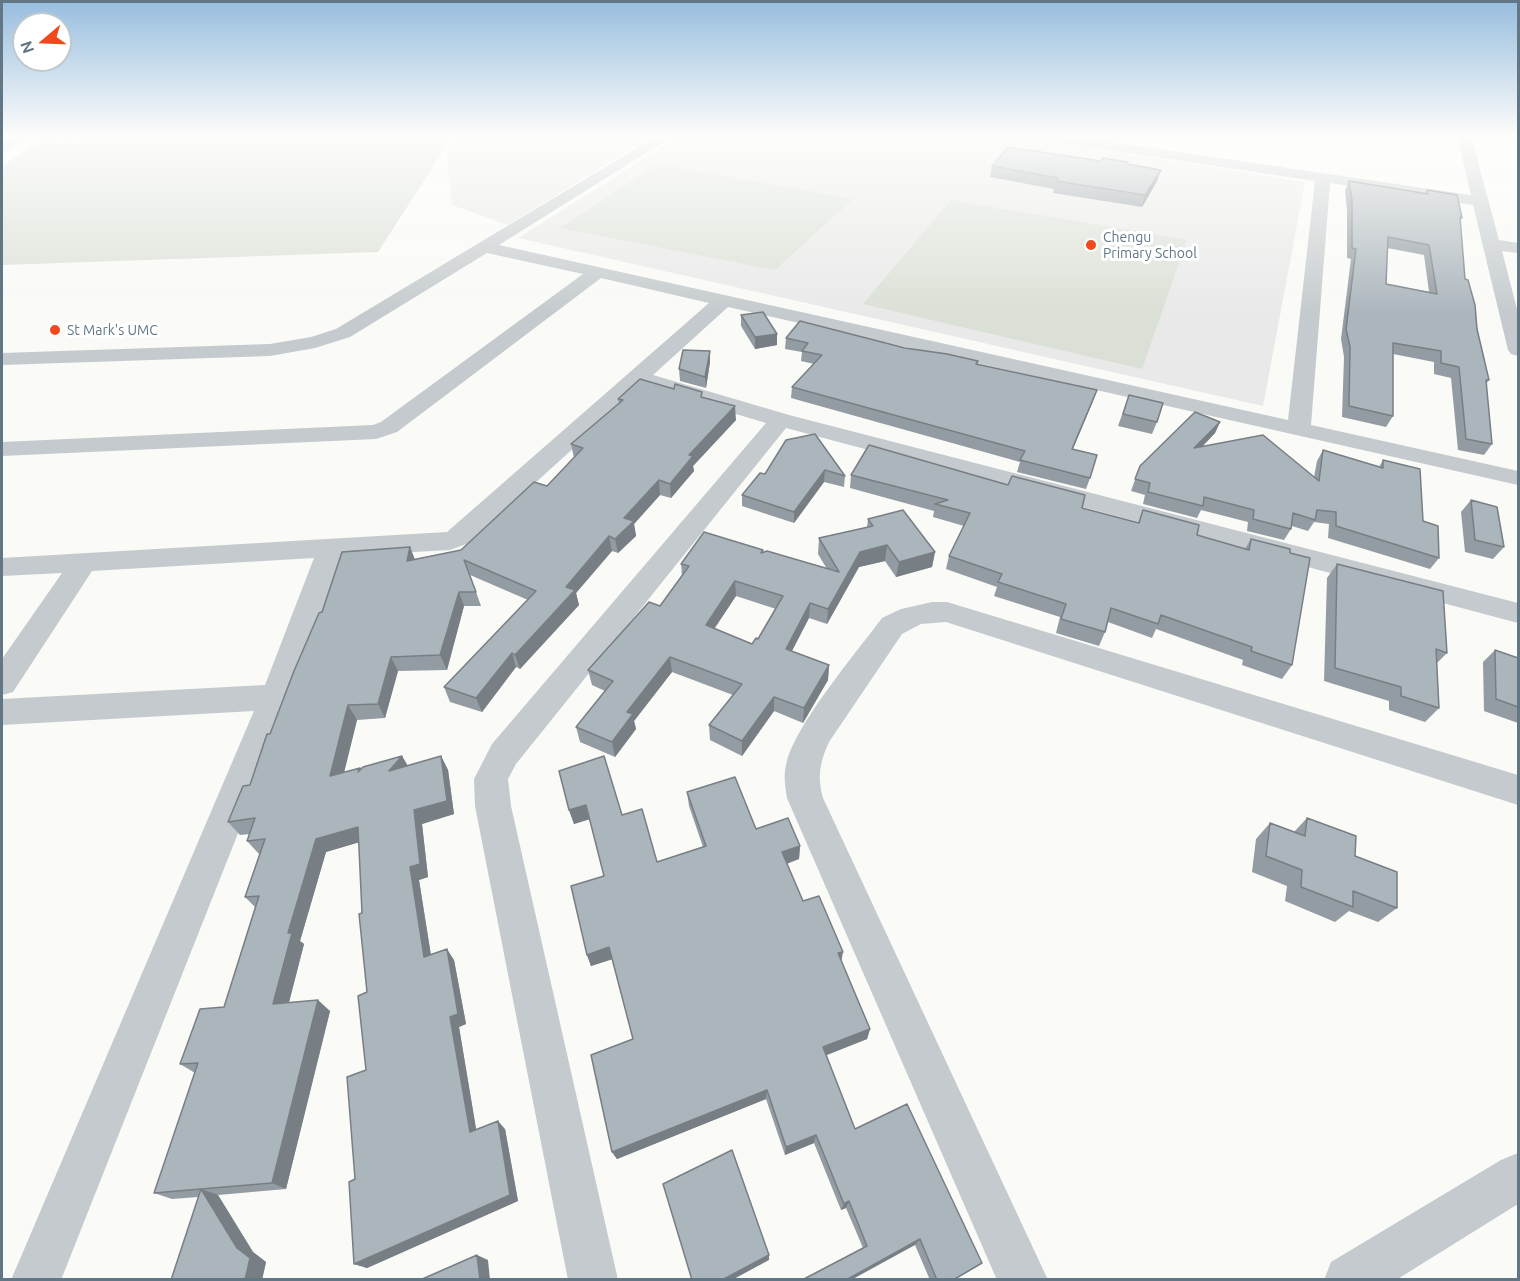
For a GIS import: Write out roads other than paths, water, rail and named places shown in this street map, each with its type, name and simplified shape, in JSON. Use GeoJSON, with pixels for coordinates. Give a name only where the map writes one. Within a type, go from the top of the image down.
{"type":"FeatureCollection","features":[{"type":"Feature","properties":{"kind":"street"},"geometry":{"type":"LineString","coordinates":[[2,360],[270,350],[315,342],[343,333],[569,196]]}},
{"type":"Feature","properties":{"kind":"street"},"geometry":{"type":"LineString","coordinates":[[1299,428],[1321,196]]}},
{"type":"Feature","properties":{"kind":"street"},"geometry":{"type":"LineString","coordinates":[[1444,196],[1479,201]]}},
{"type":"Feature","properties":{"kind":"street"},"geometry":{"type":"LineString","coordinates":[[1478,196],[1518,350]]}},
{"type":"Feature","properties":{"kind":"street"},"geometry":{"type":"LineString","coordinates":[[1492,244],[1518,248]]}},
{"type":"Feature","properties":{"kind":"street"},"geometry":{"type":"LineString","coordinates":[[485,247],[1518,478]]}},
{"type":"Feature","properties":{"kind":"street"},"geometry":{"type":"LineString","coordinates":[[2,449],[376,432],[389,427],[598,272]]}},
{"type":"Feature","properties":{"kind":"street"},"geometry":{"type":"LineString","coordinates":[[2,567],[438,543],[460,537],[723,301]]}},
{"type":"Feature","properties":{"kind":"street"},"geometry":{"type":"LineString","coordinates":[[639,378],[781,420],[1518,614]]}},
{"type":"Feature","properties":{"kind":"street"},"geometry":{"type":"LineString","coordinates":[[593,1280],[493,806],[491,779],[504,754],[781,420]]}},
{"type":"Feature","properties":{"kind":"street"},"geometry":{"type":"LineString","coordinates":[[36,1280],[276,697],[331,550]]}},
{"type":"Feature","properties":{"kind":"street"},"geometry":{"type":"LineString","coordinates":[[2,683],[84,562]]}},
{"type":"Feature","properties":{"kind":"street"},"geometry":{"type":"LineString","coordinates":[[1023,1280],[803,789],[804,760],[817,734],[892,626],[910,615],[930,611],[946,612],[1518,790]]}},
{"type":"Feature","properties":{"kind":"street"},"geometry":{"type":"LineString","coordinates":[[2,712],[276,697]]}},
{"type":"Feature","properties":{"kind":"street"},"geometry":{"type":"LineString","coordinates":[[1349,1280],[1518,1177]]}},
{"type":"Feature","properties":{"kind":"place","name":"Chengu Primary School"},"geometry":{"type":"Point","coordinates":[1091,245]}},
{"type":"Feature","properties":{"kind":"place","name":"St Mark's UMC"},"geometry":{"type":"Point","coordinates":[55,330]}}]}
